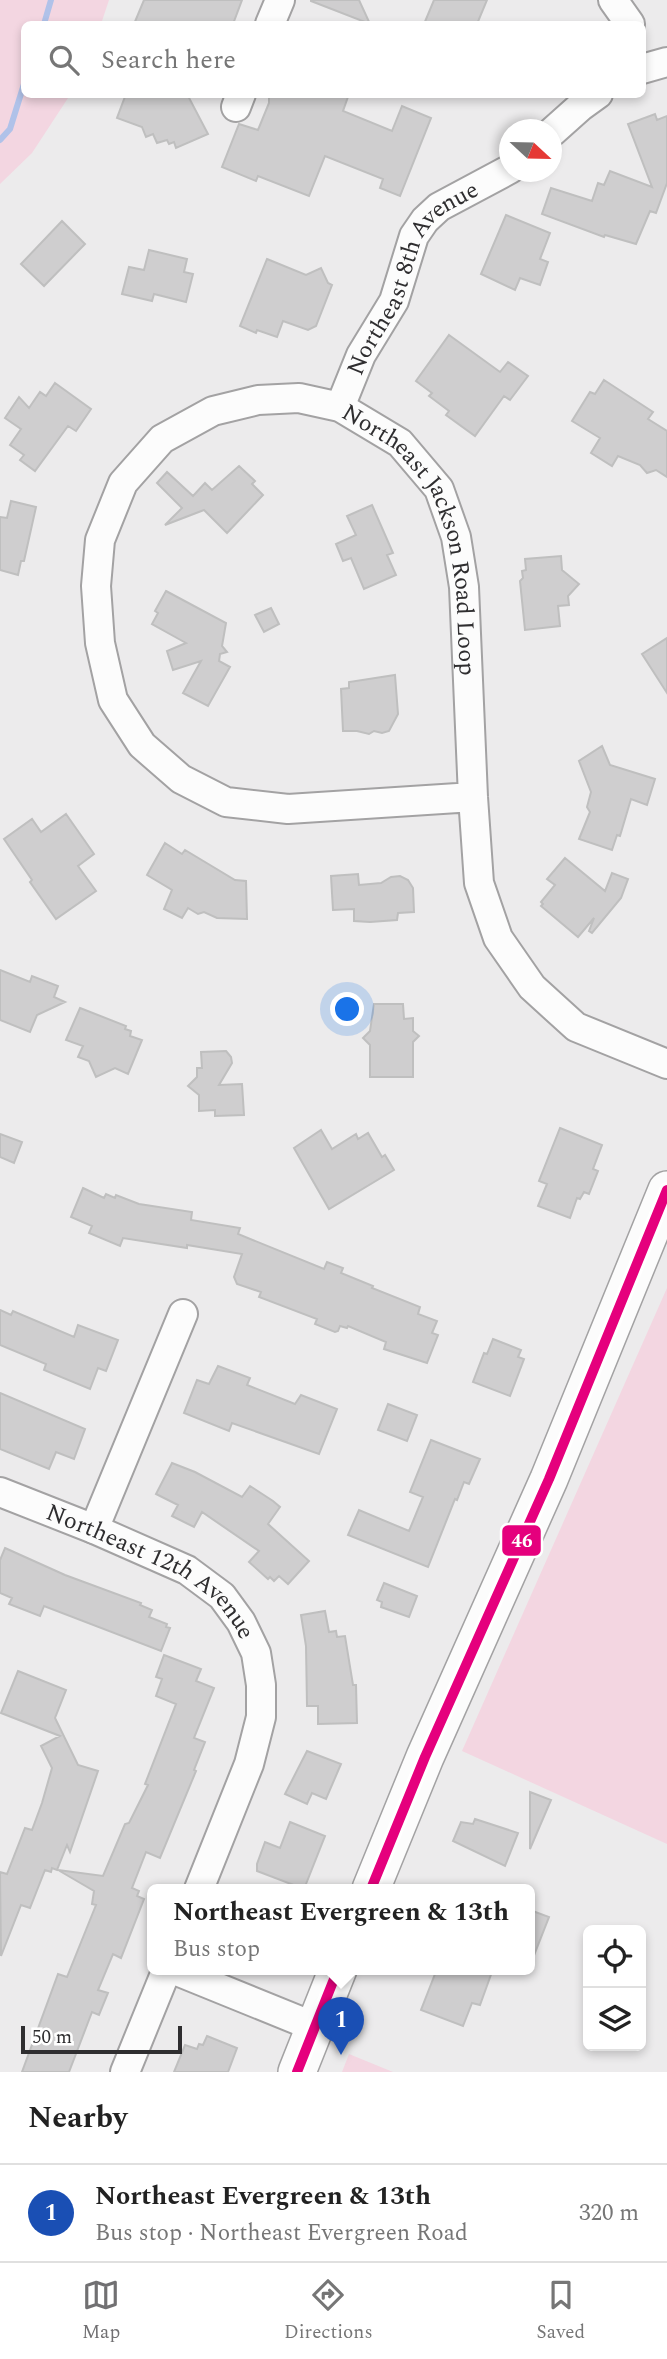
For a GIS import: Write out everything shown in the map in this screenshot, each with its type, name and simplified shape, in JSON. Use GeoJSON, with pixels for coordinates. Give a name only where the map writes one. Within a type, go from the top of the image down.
{"type":"FeatureCollection","features":[{"type":"Feature","properties":{"kind":"main road"},"geometry":{"type":"LineString","coordinates":[[373,1884],[425,1757],[549,1479],[667,1190]]}},
{"type":"Feature","properties":{"kind":"main road"},"geometry":{"type":"LineString","coordinates":[[297,2072],[336,1975]]}},
{"type":"Feature","properties":{"kind":"street"},"geometry":{"type":"LineString","coordinates":[[271,21],[280,0]]}},
{"type":"Feature","properties":{"kind":"street"},"geometry":{"type":"LineString","coordinates":[[613,0],[628,21]]}},
{"type":"Feature","properties":{"kind":"street"},"geometry":{"type":"LineString","coordinates":[[562,123],[592,98]]}},
{"type":"Feature","properties":{"kind":"street","name":"Northeast 8th Avenue"},"geometry":{"type":"LineString","coordinates":[[340,407],[361,355],[394,301],[414,236],[425,220],[439,207],[499,174]]}},
{"type":"Feature","properties":{"kind":"street","name":"Northeast Jackson Road Loop"},"geometry":{"type":"LineString","coordinates":[[473,797],[288,808],[226,802],[181,779],[142,745],[113,701],[100,643],[96,586],[100,540],[123,483],[162,439],[214,411],[258,400],[299,398],[340,407],[400,443],[439,489],[456,537],[464,587],[479,883],[498,938],[533,987],[576,1027],[667,1064]]}},
{"type":"Feature","properties":{"kind":"street"},"geometry":{"type":"LineString","coordinates":[[94,1529],[183,1314]]}},
{"type":"Feature","properties":{"kind":"street","name":"Northeast 12th Avenue"},"geometry":{"type":"LineString","coordinates":[[0,1492],[187,1570],[222,1596],[242,1622],[256,1653],[261,1685],[261,1717],[249,1764],[201,1884]]}},
{"type":"Feature","properties":{"kind":"street"},"geometry":{"type":"LineString","coordinates":[[125,2072],[167,1975]]}},
{"type":"Feature","properties":{"kind":"street"},"geometry":{"type":"LineString","coordinates":[[185,1975],[315,2026]]}},
{"type":"Feature","properties":{"kind":"shaded area"},"geometry":{"type":"Polygon","coordinates":[[[0,0],[109,0],[102,21],[21,21],[21,98],[68,98],[32,153],[0,184],[0,0]]]}},
{"type":"Feature","properties":{"kind":"shaded area"},"geometry":{"type":"Polygon","coordinates":[[[667,1288],[667,1844],[462,1751],[667,1288]]]}},
{"type":"Feature","properties":{"kind":"shaded area"},"geometry":{"type":"Polygon","coordinates":[[[349,2054],[393,2072],[342,2072],[349,2054]]]}},
{"type":"Feature","properties":{"kind":"building"},"geometry":{"type":"Polygon","coordinates":[[[144,0],[242,0],[234,21],[135,21],[144,0]]]}},
{"type":"Feature","properties":{"kind":"building"},"geometry":{"type":"Polygon","coordinates":[[[359,0],[369,21],[362,21],[311,1],[359,0]]]}},
{"type":"Feature","properties":{"kind":"building"},"geometry":{"type":"Polygon","coordinates":[[[434,0],[487,0],[478,21],[425,21],[434,0]]]}},
{"type":"Feature","properties":{"kind":"building"},"geometry":{"type":"Polygon","coordinates":[[[124,98],[189,98],[208,134],[176,148],[174,142],[169,144],[167,140],[157,143],[153,134],[146,137],[142,127],[117,118],[124,98]]]}},
{"type":"Feature","properties":{"kind":"building"},"geometry":{"type":"Polygon","coordinates":[[[269,98],[348,98],[343,111],[392,131],[402,106],[431,118],[400,196],[380,188],[383,179],[325,156],[309,196],[258,176],[256,181],[222,167],[239,124],[258,130],[269,98]]]}},
{"type":"Feature","properties":{"kind":"building"},"geometry":{"type":"Polygon","coordinates":[[[655,114],[657,120],[667,116],[667,183],[656,213],[650,211],[636,244],[605,235],[604,237],[542,214],[551,188],[592,201],[598,183],[604,185],[610,171],[652,187],[628,124],[655,114]]]}},
{"type":"Feature","properties":{"kind":"building"},"geometry":{"type":"Polygon","coordinates":[[[506,215],[550,233],[540,259],[548,262],[540,285],[520,278],[515,290],[481,274],[506,215]]]}},
{"type":"Feature","properties":{"kind":"building"},"geometry":{"type":"Polygon","coordinates":[[[62,221],[85,244],[44,286],[21,264],[62,221]]]}},
{"type":"Feature","properties":{"kind":"building"},"geometry":{"type":"Polygon","coordinates":[[[149,250],[187,259],[184,272],[193,274],[186,302],[154,294],[152,301],[122,294],[129,267],[144,270],[149,250]]]}},
{"type":"Feature","properties":{"kind":"building"},"geometry":{"type":"Polygon","coordinates":[[[267,259],[306,275],[321,268],[328,283],[332,285],[316,326],[308,330],[283,321],[277,337],[257,330],[256,333],[240,326],[267,259]]]}},
{"type":"Feature","properties":{"kind":"building"},"geometry":{"type":"Polygon","coordinates":[[[449,335],[500,372],[508,362],[528,376],[510,400],[504,396],[475,436],[446,415],[449,411],[429,396],[432,393],[416,381],[449,335]]]}},
{"type":"Feature","properties":{"kind":"building"},"geometry":{"type":"Polygon","coordinates":[[[604,380],[653,412],[648,419],[667,431],[667,477],[656,470],[647,473],[640,465],[618,456],[612,466],[591,453],[600,438],[572,421],[590,392],[595,394],[604,380]]]}},
{"type":"Feature","properties":{"kind":"building"},"geometry":{"type":"Polygon","coordinates":[[[55,383],[91,409],[76,431],[68,426],[35,471],[20,460],[24,455],[10,445],[21,429],[5,418],[19,397],[29,408],[40,392],[46,396],[55,383]]]}},
{"type":"Feature","properties":{"kind":"building"},"geometry":{"type":"Polygon","coordinates":[[[239,466],[255,481],[252,484],[263,495],[227,533],[204,510],[165,525],[182,508],[157,483],[167,472],[193,496],[205,483],[212,490],[239,466]]]}},
{"type":"Feature","properties":{"kind":"building"},"geometry":{"type":"Polygon","coordinates":[[[11,501],[36,507],[24,561],[21,561],[18,575],[0,570],[0,517],[7,518],[11,501]]]}},
{"type":"Feature","properties":{"kind":"building"},"geometry":{"type":"Polygon","coordinates":[[[372,505],[393,553],[387,555],[396,575],[364,589],[351,558],[343,561],[336,544],[356,535],[347,516],[372,505]]]}},
{"type":"Feature","properties":{"kind":"building"},"geometry":{"type":"Polygon","coordinates":[[[561,556],[562,570],[579,584],[568,596],[569,605],[558,606],[560,626],[525,630],[520,581],[523,578],[522,571],[526,570],[525,559],[561,556]]]}},
{"type":"Feature","properties":{"kind":"building"},"geometry":{"type":"Polygon","coordinates":[[[166,591],[226,623],[222,646],[227,652],[220,654],[219,661],[230,667],[208,706],[183,693],[201,661],[173,670],[167,651],[186,643],[152,624],[158,613],[155,611],[166,591]]]}},
{"type":"Feature","properties":{"kind":"building"},"geometry":{"type":"Polygon","coordinates":[[[271,608],[279,624],[264,632],[255,615],[271,608]]]}},
{"type":"Feature","properties":{"kind":"building"},"geometry":{"type":"Polygon","coordinates":[[[667,638],[667,693],[642,654],[667,638]]]}},
{"type":"Feature","properties":{"kind":"building"},"geometry":{"type":"Polygon","coordinates":[[[395,675],[398,714],[389,731],[374,731],[369,734],[343,731],[341,689],[349,688],[349,682],[395,675]]]}},
{"type":"Feature","properties":{"kind":"building"},"geometry":{"type":"Polygon","coordinates":[[[602,746],[610,765],[655,779],[647,805],[631,799],[620,836],[617,835],[612,850],[579,839],[590,812],[587,807],[591,792],[579,761],[602,746]]]}},
{"type":"Feature","properties":{"kind":"building"},"geometry":{"type":"Polygon","coordinates":[[[66,814],[94,854],[78,866],[96,891],[56,919],[4,839],[32,819],[41,832],[66,814]]]}},
{"type":"Feature","properties":{"kind":"building"},"geometry":{"type":"Polygon","coordinates":[[[165,843],[182,854],[185,850],[235,880],[246,881],[247,919],[217,918],[204,912],[198,914],[188,908],[182,918],[164,909],[172,890],[147,875],[165,843]]]}},
{"type":"Feature","properties":{"kind":"building"},"geometry":{"type":"Polygon","coordinates":[[[565,858],[605,891],[612,873],[628,879],[621,898],[592,933],[589,931],[594,918],[578,937],[541,906],[541,902],[555,885],[547,879],[565,858]]]}},
{"type":"Feature","properties":{"kind":"building"},"geometry":{"type":"Polygon","coordinates":[[[358,874],[359,885],[381,883],[391,877],[400,876],[408,880],[413,888],[414,912],[398,913],[397,920],[370,922],[354,921],[354,909],[333,910],[331,876],[358,874]]]}},
{"type":"Feature","properties":{"kind":"building"},"geometry":{"type":"Polygon","coordinates":[[[0,970],[30,982],[32,976],[58,986],[54,997],[65,1002],[37,1015],[30,1032],[0,1020],[0,970]]]}},
{"type":"Feature","properties":{"kind":"building"},"geometry":{"type":"Polygon","coordinates":[[[374,1004],[403,1004],[404,1019],[413,1018],[413,1031],[419,1036],[413,1042],[413,1077],[370,1077],[370,1045],[363,1038],[370,1031],[374,1004]]]}},
{"type":"Feature","properties":{"kind":"building"},"geometry":{"type":"Polygon","coordinates":[[[80,1008],[126,1026],[125,1029],[131,1031],[130,1036],[142,1040],[128,1074],[115,1068],[96,1077],[89,1061],[78,1057],[83,1046],[66,1040],[80,1008]]]}},
{"type":"Feature","properties":{"kind":"building"},"geometry":{"type":"Polygon","coordinates":[[[226,1051],[232,1063],[219,1085],[242,1084],[244,1115],[215,1116],[215,1110],[199,1111],[199,1095],[188,1086],[197,1077],[197,1068],[202,1068],[201,1052],[226,1051]]]}},
{"type":"Feature","properties":{"kind":"building"},"geometry":{"type":"Polygon","coordinates":[[[560,1128],[602,1145],[593,1169],[598,1171],[589,1194],[584,1192],[580,1199],[577,1198],[570,1218],[538,1206],[547,1184],[539,1181],[560,1128]]]}},
{"type":"Feature","properties":{"kind":"building"},"geometry":{"type":"Polygon","coordinates":[[[321,1130],[332,1149],[356,1134],[358,1139],[368,1133],[382,1157],[385,1155],[394,1170],[329,1209],[294,1148],[321,1130]]]}},
{"type":"Feature","properties":{"kind":"building"},"geometry":{"type":"Polygon","coordinates":[[[0,1134],[22,1142],[14,1163],[0,1157],[0,1134]]]}},
{"type":"Feature","properties":{"kind":"building"},"geometry":{"type":"Polygon","coordinates":[[[83,1188],[104,1198],[106,1194],[115,1198],[116,1195],[139,1204],[192,1212],[191,1220],[240,1228],[238,1234],[324,1269],[327,1262],[343,1268],[341,1273],[420,1307],[418,1314],[437,1321],[432,1333],[438,1335],[427,1363],[384,1349],[386,1342],[348,1326],[340,1326],[335,1332],[315,1324],[317,1319],[259,1297],[261,1292],[237,1284],[234,1277],[242,1254],[123,1238],[120,1246],[89,1233],[92,1226],[71,1217],[83,1188]]]}},
{"type":"Feature","properties":{"kind":"building"},"geometry":{"type":"Polygon","coordinates":[[[0,1310],[11,1315],[13,1311],[74,1337],[78,1325],[118,1340],[106,1371],[98,1368],[90,1389],[44,1370],[46,1364],[0,1345],[0,1310]]]}},
{"type":"Feature","properties":{"kind":"building"},"geometry":{"type":"Polygon","coordinates":[[[493,1339],[521,1350],[518,1357],[524,1359],[510,1396],[473,1382],[484,1353],[487,1354],[493,1339]]]}},
{"type":"Feature","properties":{"kind":"building"},"geometry":{"type":"Polygon","coordinates":[[[218,1366],[250,1378],[247,1385],[295,1404],[301,1395],[337,1409],[319,1454],[232,1423],[229,1431],[184,1413],[197,1380],[209,1384],[218,1366]]]}},
{"type":"Feature","properties":{"kind":"building"},"geometry":{"type":"Polygon","coordinates":[[[0,1393],[85,1429],[74,1459],[56,1452],[49,1469],[0,1449],[0,1393]]]}},
{"type":"Feature","properties":{"kind":"building"},"geometry":{"type":"Polygon","coordinates":[[[388,1404],[417,1415],[407,1441],[378,1430],[388,1404]]]}},
{"type":"Feature","properties":{"kind":"building"},"geometry":{"type":"Polygon","coordinates":[[[431,1440],[480,1459],[469,1484],[464,1482],[457,1500],[455,1499],[428,1567],[348,1535],[359,1510],[409,1531],[423,1497],[410,1492],[431,1440]]]}},
{"type":"Feature","properties":{"kind":"building"},"geometry":{"type":"Polygon","coordinates":[[[172,1463],[242,1497],[250,1486],[273,1501],[280,1507],[268,1524],[309,1561],[288,1584],[279,1576],[274,1581],[249,1562],[259,1551],[202,1512],[194,1527],[172,1516],[178,1505],[156,1494],[172,1463]]]}},
{"type":"Feature","properties":{"kind":"building"},"geometry":{"type":"Polygon","coordinates":[[[5,1548],[65,1575],[141,1603],[140,1605],[152,1610],[149,1617],[167,1624],[166,1627],[170,1628],[161,1651],[44,1606],[40,1616],[9,1604],[12,1598],[0,1593],[0,1560],[5,1548]]]}},
{"type":"Feature","properties":{"kind":"building"},"geometry":{"type":"Polygon","coordinates":[[[384,1583],[417,1596],[409,1617],[381,1607],[382,1602],[377,1600],[384,1583]]]}},
{"type":"Feature","properties":{"kind":"building"},"geometry":{"type":"Polygon","coordinates":[[[325,1611],[329,1632],[336,1631],[337,1637],[345,1636],[353,1685],[356,1685],[357,1723],[318,1724],[318,1706],[307,1706],[306,1646],[301,1615],[325,1611]]]}},
{"type":"Feature","properties":{"kind":"building"},"geometry":{"type":"Polygon","coordinates":[[[164,1655],[201,1669],[196,1681],[214,1688],[194,1738],[205,1742],[194,1770],[196,1771],[160,1858],[146,1852],[132,1888],[139,1891],[137,1896],[144,1899],[121,1958],[113,1954],[98,1990],[108,1993],[99,2015],[92,2012],[69,2072],[22,2072],[58,1974],[67,1977],[96,1905],[92,1904],[94,1891],[58,1870],[103,1876],[125,1824],[129,1823],[148,1785],[145,1784],[176,1704],[156,1696],[162,1679],[156,1677],[164,1655]]]}},
{"type":"Feature","properties":{"kind":"building"},"geometry":{"type":"Polygon","coordinates":[[[18,1671],[66,1690],[55,1718],[78,1765],[98,1771],[70,1852],[67,1845],[57,1870],[45,1870],[30,1908],[21,1905],[1,1956],[0,1872],[7,1874],[25,1828],[32,1830],[42,1803],[52,1768],[41,1746],[60,1736],[1,1713],[18,1671]]]}},
{"type":"Feature","properties":{"kind":"building"},"geometry":{"type":"Polygon","coordinates":[[[307,1751],[341,1764],[326,1799],[312,1793],[307,1804],[285,1794],[307,1751]]]}},
{"type":"Feature","properties":{"kind":"building"},"geometry":{"type":"Polygon","coordinates":[[[530,1792],[551,1800],[530,1849],[530,1792]]]}},
{"type":"Feature","properties":{"kind":"building"},"geometry":{"type":"Polygon","coordinates":[[[475,1819],[518,1833],[505,1866],[453,1841],[461,1822],[473,1824],[475,1819]]]}},
{"type":"Feature","properties":{"kind":"building"},"geometry":{"type":"Polygon","coordinates":[[[290,1822],[325,1836],[306,1884],[291,1884],[257,1871],[265,1842],[280,1848],[290,1822]]]}},
{"type":"Feature","properties":{"kind":"building"},"geometry":{"type":"Polygon","coordinates":[[[535,1912],[549,1917],[535,1953],[535,1912]]]}},
{"type":"Feature","properties":{"kind":"building"},"geometry":{"type":"Polygon","coordinates":[[[435,1975],[491,1975],[480,2005],[472,2003],[463,2026],[421,2010],[435,1975]]]}},
{"type":"Feature","properties":{"kind":"building"},"geometry":{"type":"Polygon","coordinates":[[[207,2036],[237,2048],[228,2072],[174,2072],[185,2045],[197,2049],[199,2044],[203,2045],[207,2036]]]}},
{"type":"Feature","properties":{"kind":"waterway"},"geometry":{"type":"LineString","coordinates":[[45,21],[51,0]]}},
{"type":"Feature","properties":{"kind":"waterway"},"geometry":{"type":"LineString","coordinates":[[0,140],[10,129],[21,94]]}},
{"type":"Feature","properties":{"kind":"transit line","name":"46"},"geometry":{"type":"LineString","coordinates":[[373,1884],[425,1757],[549,1479],[667,1190]]}},
{"type":"Feature","properties":{"kind":"transit line","name":"46"},"geometry":{"type":"LineString","coordinates":[[297,2072],[336,1975]]}},
{"type":"Feature","properties":{"kind":"place","name":"Northeast Evergreen & 13th"},"geometry":{"type":"Point","coordinates":[341,2055]}}]}
